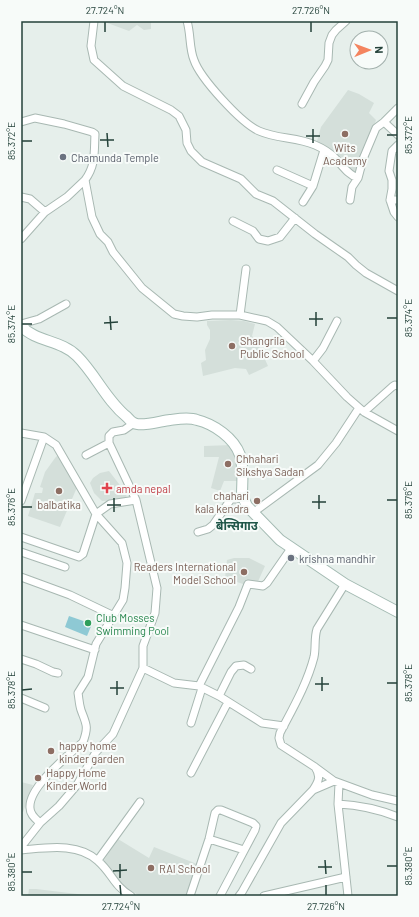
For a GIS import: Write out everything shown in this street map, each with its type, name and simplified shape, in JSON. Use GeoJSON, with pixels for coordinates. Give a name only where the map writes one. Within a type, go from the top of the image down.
{"type":"FeatureCollection","features":[{"type":"Feature","properties":{"kind":"main road"},"geometry":{"type":"LineString","coordinates":[[21,325],[31,335],[62,345],[71,351],[89,370],[116,408],[134,423],[142,424],[171,420],[196,419],[218,430],[233,442],[239,453],[242,468],[242,495],[247,506],[264,524],[280,540],[345,584],[398,612]]}},
{"type":"Feature","properties":{"kind":"street"},"geometry":{"type":"LineString","coordinates":[[94,21],[90,46],[94,60],[100,67],[123,86],[171,110],[179,116],[186,130],[187,144],[191,151],[202,162],[241,179],[256,194],[273,201],[315,234],[348,257],[356,265],[398,292]]}},
{"type":"Feature","properties":{"kind":"street"},"geometry":{"type":"LineString","coordinates":[[187,21],[192,56],[196,67],[219,97],[246,123],[260,131],[287,138],[304,140],[324,150],[335,158],[354,177],[358,178]]}},
{"type":"Feature","properties":{"kind":"street"},"geometry":{"type":"LineString","coordinates":[[302,104],[328,60],[329,43],[332,35],[346,21]]}},
{"type":"Feature","properties":{"kind":"street"},"geometry":{"type":"LineString","coordinates":[[350,200],[352,187],[358,178],[363,160],[376,128],[398,108]]}},
{"type":"Feature","properties":{"kind":"street"},"geometry":{"type":"LineString","coordinates":[[21,122],[35,118],[64,124],[92,132],[94,134],[94,164],[91,172],[85,180],[67,197],[45,212],[21,239]]}},
{"type":"Feature","properties":{"kind":"street"},"geometry":{"type":"LineString","coordinates":[[384,122],[398,135]]}},
{"type":"Feature","properties":{"kind":"street"},"geometry":{"type":"LineString","coordinates":[[398,145],[392,151],[389,171],[392,180],[390,200],[394,212],[398,217]]}},
{"type":"Feature","properties":{"kind":"street"},"geometry":{"type":"LineString","coordinates":[[303,202],[313,186],[324,150]]}},
{"type":"Feature","properties":{"kind":"street"},"geometry":{"type":"LineString","coordinates":[[277,170],[313,186]]}},
{"type":"Feature","properties":{"kind":"street"},"geometry":{"type":"LineString","coordinates":[[85,180],[92,217],[100,234],[108,242],[113,252],[142,288],[174,314],[197,317],[212,315],[240,315],[267,321],[277,327],[313,360],[347,397],[362,410],[398,431]]}},
{"type":"Feature","properties":{"kind":"street"},"geometry":{"type":"LineString","coordinates":[[21,197],[30,199],[45,212]]}},
{"type":"Feature","properties":{"kind":"street"},"geometry":{"type":"LineString","coordinates":[[390,200],[398,200]]}},
{"type":"Feature","properties":{"kind":"street"},"geometry":{"type":"LineString","coordinates":[[233,221],[253,231],[259,239],[268,241],[280,237],[295,218]]}},
{"type":"Feature","properties":{"kind":"street"},"geometry":{"type":"LineString","coordinates":[[240,315],[246,268]]}},
{"type":"Feature","properties":{"kind":"street"},"geometry":{"type":"LineString","coordinates":[[21,325],[39,319],[66,304]]}},
{"type":"Feature","properties":{"kind":"street"},"geometry":{"type":"LineString","coordinates":[[313,360],[323,348],[337,321]]}},
{"type":"Feature","properties":{"kind":"street"},"geometry":{"type":"LineString","coordinates":[[254,512],[318,465],[362,410],[392,386],[398,386]]}},
{"type":"Feature","properties":{"kind":"street"},"geometry":{"type":"LineString","coordinates":[[21,847],[40,824],[59,806],[77,785],[96,752],[113,734],[143,668],[143,646],[155,614],[158,588],[136,500],[109,443],[109,436],[113,432],[124,430],[134,423]]}},
{"type":"Feature","properties":{"kind":"street"},"geometry":{"type":"LineString","coordinates":[[21,433],[44,438],[56,445],[96,514],[122,543],[127,564],[123,600],[96,644],[88,677],[78,693],[81,710],[86,721],[86,734],[83,742],[37,787],[32,799],[30,808],[32,814],[40,824]]}},
{"type":"Feature","properties":{"kind":"street"},"geometry":{"type":"LineString","coordinates":[[21,501],[44,438]]}},
{"type":"Feature","properties":{"kind":"street"},"geometry":{"type":"LineString","coordinates":[[86,455],[109,443]]}},
{"type":"Feature","properties":{"kind":"street"},"geometry":{"type":"LineString","coordinates":[[198,532],[208,529],[213,525],[231,499],[236,499],[242,495]]}},
{"type":"Feature","properties":{"kind":"street"},"geometry":{"type":"LineString","coordinates":[[21,537],[79,557],[83,554],[96,514],[110,504],[136,500]]}},
{"type":"Feature","properties":{"kind":"street"},"geometry":{"type":"LineString","coordinates":[[191,724],[200,687],[239,607],[248,584],[264,586],[292,547]]}},
{"type":"Feature","properties":{"kind":"street"},"geometry":{"type":"LineString","coordinates":[[21,552],[65,566]]}},
{"type":"Feature","properties":{"kind":"street"},"geometry":{"type":"LineString","coordinates":[[21,577],[70,595],[114,616]]}},
{"type":"Feature","properties":{"kind":"street"},"geometry":{"type":"LineString","coordinates":[[345,584],[317,629],[314,657],[304,689],[279,738],[281,745],[337,782],[372,795],[398,801]]}},
{"type":"Feature","properties":{"kind":"street"},"geometry":{"type":"LineString","coordinates":[[21,625],[94,650]]}},
{"type":"Feature","properties":{"kind":"street"},"geometry":{"type":"LineString","coordinates":[[21,659],[58,673]]}},
{"type":"Feature","properties":{"kind":"street"},"geometry":{"type":"LineString","coordinates":[[219,696],[231,672],[236,666],[244,665],[251,668]]}},
{"type":"Feature","properties":{"kind":"street"},"geometry":{"type":"LineString","coordinates":[[143,668],[174,683],[200,687],[219,696],[262,723],[284,726]]}},
{"type":"Feature","properties":{"kind":"street"},"geometry":{"type":"LineString","coordinates":[[21,698],[45,708]]}},
{"type":"Feature","properties":{"kind":"street"},"geometry":{"type":"LineString","coordinates":[[191,773],[228,702]]}},
{"type":"Feature","properties":{"kind":"street"},"geometry":{"type":"LineString","coordinates":[[250,896],[240,894],[281,823],[313,790],[318,782],[319,772],[315,767]]}},
{"type":"Feature","properties":{"kind":"street"},"geometry":{"type":"LineString","coordinates":[[313,790],[337,782]]}},
{"type":"Feature","properties":{"kind":"street"},"geometry":{"type":"LineString","coordinates":[[337,782],[348,896]]}},
{"type":"Feature","properties":{"kind":"street"},"geometry":{"type":"LineString","coordinates":[[98,860],[140,802]]}},
{"type":"Feature","properties":{"kind":"street"},"geometry":{"type":"LineString","coordinates":[[338,804],[358,805],[381,810],[398,817]]}},
{"type":"Feature","properties":{"kind":"street"},"geometry":{"type":"LineString","coordinates":[[190,896],[209,839],[215,813],[218,810],[221,810],[253,823],[256,826],[220,896]]}},
{"type":"Feature","properties":{"kind":"street"},"geometry":{"type":"LineString","coordinates":[[209,839],[244,850]]}},
{"type":"Feature","properties":{"kind":"street"},"geometry":{"type":"LineString","coordinates":[[21,850],[71,848],[86,853],[98,860],[116,884],[131,896]]}},
{"type":"Feature","properties":{"kind":"street"},"geometry":{"type":"LineString","coordinates":[[264,896],[346,877]]}},
{"type":"Feature","properties":{"kind":"shaded area"},"geometry":{"type":"Polygon","coordinates":[[[102,21],[151,21],[151,29],[144,30],[137,25],[129,31],[102,21]]]}},
{"type":"Feature","properties":{"kind":"shaded area","name":"Wits Academy"},"geometry":{"type":"Polygon","coordinates":[[[348,90],[359,94],[374,103],[369,113],[376,120],[357,176],[341,163],[344,160],[317,141],[321,127],[348,90]]]}},
{"type":"Feature","properties":{"kind":"shaded area","name":"Shangrila Public School"},"geometry":{"type":"Polygon","coordinates":[[[231,320],[255,324],[252,336],[256,340],[268,366],[249,375],[246,369],[235,368],[203,376],[201,363],[206,360],[205,350],[210,339],[210,330],[207,325],[207,321],[231,320]]]}},
{"type":"Feature","properties":{"kind":"shaded area","name":"Chhahari Sikshya Sadan"},"geometry":{"type":"Polygon","coordinates":[[[232,445],[238,452],[239,481],[224,481],[220,491],[211,488],[219,457],[204,457],[204,446],[232,445]]]}},
{"type":"Feature","properties":{"kind":"shaded area","name":"balbatika"},"geometry":{"type":"Polygon","coordinates":[[[59,454],[78,485],[60,527],[28,516],[35,493],[42,493],[43,488],[40,487],[45,472],[59,454]]]}},
{"type":"Feature","properties":{"kind":"shaded area","name":"amda nepal"},"geometry":{"type":"Polygon","coordinates":[[[109,471],[126,493],[127,500],[102,501],[94,493],[90,483],[93,478],[100,473],[109,471]]]}},
{"type":"Feature","properties":{"kind":"shaded area","name":"Readers International Model School"},"geometry":{"type":"Polygon","coordinates":[[[234,558],[249,558],[265,566],[255,588],[225,578],[227,560],[234,558]]]}},
{"type":"Feature","properties":{"kind":"shaded area"},"geometry":{"type":"Polygon","coordinates":[[[21,782],[33,785],[23,812],[21,812],[21,782]]]}},
{"type":"Feature","properties":{"kind":"shaded area","name":"RAI School"},"geometry":{"type":"Polygon","coordinates":[[[118,839],[149,858],[154,847],[197,864],[188,896],[140,896],[124,887],[108,871],[104,860],[118,839]]]}},
{"type":"Feature","properties":{"kind":"shaded area"},"geometry":{"type":"Polygon","coordinates":[[[29,889],[36,889],[94,896],[28,896],[29,889]]]}},
{"type":"Feature","properties":{"kind":"water"},"geometry":{"type":"Polygon","coordinates":[[[69,616],[92,624],[87,636],[65,627],[69,616]]]}},
{"type":"Feature","properties":{"kind":"place","name":"Wits Academy"},"geometry":{"type":"Point","coordinates":[345,134]}},
{"type":"Feature","properties":{"kind":"place","name":"Chamunda Temple"},"geometry":{"type":"Point","coordinates":[63,157]}},
{"type":"Feature","properties":{"kind":"place","name":"Shangrila Public School"},"geometry":{"type":"Point","coordinates":[232,346]}},
{"type":"Feature","properties":{"kind":"place","name":"Chhahari Sikshya Sadan"},"geometry":{"type":"Point","coordinates":[228,464]}},
{"type":"Feature","properties":{"kind":"place","name":"amda nepal"},"geometry":{"type":"Point","coordinates":[107,488]}},
{"type":"Feature","properties":{"kind":"place","name":"balbatika"},"geometry":{"type":"Point","coordinates":[59,491]}},
{"type":"Feature","properties":{"kind":"place","name":"chahari kala kendra"},"geometry":{"type":"Point","coordinates":[257,501]}},
{"type":"Feature","properties":{"kind":"place","name":"krishna mandhir"},"geometry":{"type":"Point","coordinates":[291,558]}},
{"type":"Feature","properties":{"kind":"place","name":"Readers International Model School"},"geometry":{"type":"Point","coordinates":[244,572]}},
{"type":"Feature","properties":{"kind":"place","name":"Club Mosses Swimming Pool"},"geometry":{"type":"Point","coordinates":[88,623]}},
{"type":"Feature","properties":{"kind":"place","name":"happy home kinder garden"},"geometry":{"type":"Point","coordinates":[51,751]}},
{"type":"Feature","properties":{"kind":"place","name":"Happy Home Kinder World"},"geometry":{"type":"Point","coordinates":[38,778]}},
{"type":"Feature","properties":{"kind":"place","name":"RAI School"},"geometry":{"type":"Point","coordinates":[151,868]}},
{"type":"Feature","properties":{"kind":"district","name":"बेन्सिगाउ"},"geometry":{"type":"Point","coordinates":[237,525]}}]}
